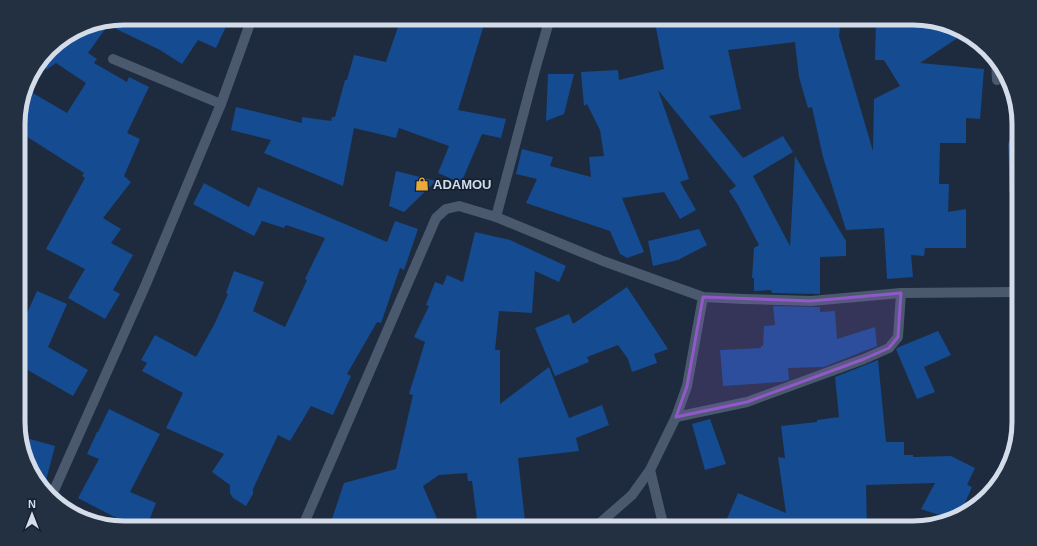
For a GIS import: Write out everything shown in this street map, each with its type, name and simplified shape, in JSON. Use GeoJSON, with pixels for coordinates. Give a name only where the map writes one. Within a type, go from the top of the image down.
{"type":"FeatureCollection","features":[{"type":"Feature","properties":{"kind":"street"},"geometry":{"type":"LineString","coordinates":[[54,491],[146,284],[221,104],[249,25]]}},
{"type":"Feature","properties":{"kind":"street"},"geometry":{"type":"LineString","coordinates":[[496,216],[548,25]]}},
{"type":"Feature","properties":{"kind":"street"},"geometry":{"type":"LineString","coordinates":[[113,59],[221,104]]}},
{"type":"Feature","properties":{"kind":"street"},"geometry":{"type":"LineString","coordinates":[[997,71],[997,80]]}},
{"type":"Feature","properties":{"kind":"street"},"geometry":{"type":"LineString","coordinates":[[305,521],[436,218],[446,209],[459,206],[496,216],[603,261],[703,297],[811,300],[901,293],[1012,292]]}},
{"type":"Feature","properties":{"kind":"street"},"geometry":{"type":"LineString","coordinates":[[676,417],[747,402],[864,359],[888,348],[898,337],[901,293]]}},
{"type":"Feature","properties":{"kind":"street"},"geometry":{"type":"LineString","coordinates":[[602,521],[632,495],[650,470],[676,417],[686,386],[703,297]]}},
{"type":"Feature","properties":{"kind":"street"},"geometry":{"type":"LineString","coordinates":[[650,470],[662,521]]}},
{"type":"Feature","properties":{"kind":"highlighted area"},"geometry":{"type":"Polygon","coordinates":[[[901,293],[898,337],[889,348],[864,359],[747,402],[676,417],[687,386],[703,297],[811,301],[901,293]]]}},
{"type":"Feature","properties":{"kind":"building"},"geometry":{"type":"Polygon","coordinates":[[[227,25],[216,48],[198,40],[182,64],[160,50],[110,26],[227,25]]]}},
{"type":"Feature","properties":{"kind":"building"},"geometry":{"type":"Polygon","coordinates":[[[399,25],[484,25],[458,110],[506,119],[501,138],[482,134],[461,183],[438,173],[449,146],[399,128],[396,138],[354,128],[343,186],[264,153],[271,140],[231,130],[236,107],[302,123],[302,117],[331,121],[332,117],[335,117],[345,80],[347,80],[354,55],[386,62],[399,25]]]}},
{"type":"Feature","properties":{"kind":"building"},"geometry":{"type":"Polygon","coordinates":[[[655,25],[840,25],[839,36],[873,151],[874,99],[900,86],[884,60],[875,60],[876,25],[919,25],[945,30],[957,35],[960,37],[920,63],[984,69],[980,119],[966,118],[966,143],[940,143],[939,184],[949,184],[948,212],[966,209],[966,248],[925,248],[924,256],[911,255],[913,277],[887,279],[884,228],[846,230],[823,157],[812,107],[808,108],[799,77],[795,42],[728,50],[741,109],[709,116],[743,158],[783,136],[793,152],[753,176],[790,246],[795,156],[846,241],[846,256],[820,257],[820,294],[772,293],[771,290],[754,291],[754,278],[752,278],[754,248],[759,245],[729,191],[736,186],[658,90],[689,179],[680,182],[696,210],[680,219],[664,192],[622,198],[644,252],[627,258],[620,254],[610,231],[526,203],[537,179],[516,174],[522,149],[553,157],[550,166],[591,177],[589,157],[604,156],[600,130],[587,104],[584,106],[581,72],[618,70],[619,80],[664,69],[655,25]]]}},
{"type":"Feature","properties":{"kind":"building"},"geometry":{"type":"Polygon","coordinates":[[[107,27],[88,53],[97,59],[94,63],[127,82],[129,77],[149,87],[127,133],[140,139],[124,176],[131,182],[103,218],[121,229],[111,243],[133,255],[113,290],[120,294],[105,319],[68,298],[85,269],[46,249],[85,178],[82,176],[84,173],[25,135],[25,118],[28,99],[31,92],[67,113],[86,83],[56,63],[46,70],[46,63],[54,54],[69,42],[92,30],[107,27]]]}},
{"type":"Feature","properties":{"kind":"building"},"geometry":{"type":"Polygon","coordinates":[[[548,74],[574,74],[564,114],[546,121],[548,74]]]}},
{"type":"Feature","properties":{"kind":"building"},"geometry":{"type":"Polygon","coordinates":[[[396,171],[436,181],[404,212],[389,206],[396,171]]]}},
{"type":"Feature","properties":{"kind":"building"},"geometry":{"type":"Polygon","coordinates":[[[204,183],[249,207],[258,187],[387,242],[395,221],[418,229],[404,270],[400,268],[381,323],[377,322],[347,374],[351,376],[333,415],[311,406],[290,441],[278,435],[253,489],[253,494],[246,506],[233,498],[230,493],[230,485],[212,472],[224,454],[166,428],[183,393],[142,371],[147,363],[141,360],[155,335],[196,357],[214,325],[228,294],[226,293],[234,271],[264,282],[253,311],[285,327],[307,280],[305,279],[325,238],[286,225],[284,228],[262,221],[254,236],[193,204],[204,183]]]}},
{"type":"Feature","properties":{"kind":"building"},"geometry":{"type":"Polygon","coordinates":[[[699,229],[707,245],[678,260],[653,266],[648,241],[699,229]]]}},
{"type":"Feature","properties":{"kind":"building"},"geometry":{"type":"Polygon","coordinates":[[[475,232],[510,240],[566,266],[559,282],[535,271],[532,313],[499,311],[495,350],[500,350],[500,404],[549,367],[569,418],[602,405],[609,425],[576,438],[579,451],[518,458],[525,521],[477,521],[472,481],[468,481],[467,473],[439,475],[423,486],[438,521],[331,521],[344,483],[396,469],[413,395],[409,394],[425,342],[414,337],[429,306],[426,305],[435,282],[443,285],[447,275],[463,282],[475,232]]]}},
{"type":"Feature","properties":{"kind":"building"},"geometry":{"type":"Polygon","coordinates":[[[627,287],[668,349],[654,354],[657,363],[632,372],[628,359],[618,345],[587,357],[589,362],[555,376],[535,328],[569,314],[573,324],[627,287]]]}},
{"type":"Feature","properties":{"kind":"building"},"geometry":{"type":"Polygon","coordinates":[[[37,291],[67,304],[48,347],[88,370],[73,396],[25,368],[25,318],[37,291]]]}},
{"type":"Feature","properties":{"kind":"building"},"geometry":{"type":"Polygon","coordinates":[[[773,306],[820,307],[820,312],[835,311],[837,339],[875,327],[877,346],[824,367],[788,368],[789,380],[781,382],[723,386],[720,350],[761,348],[761,346],[763,346],[764,326],[775,325],[773,306]]]}},
{"type":"Feature","properties":{"kind":"building"},"geometry":{"type":"Polygon","coordinates":[[[938,331],[951,355],[924,367],[935,392],[917,399],[896,349],[938,331]]]}},
{"type":"Feature","properties":{"kind":"building"},"geometry":{"type":"Polygon","coordinates":[[[878,360],[886,442],[904,442],[904,455],[913,455],[913,457],[951,456],[975,468],[967,485],[972,487],[963,507],[943,516],[921,509],[935,483],[866,485],[867,521],[726,521],[738,493],[786,513],[778,457],[785,458],[781,426],[817,422],[817,420],[839,417],[835,377],[878,360]]]}},
{"type":"Feature","properties":{"kind":"building"},"geometry":{"type":"Polygon","coordinates":[[[109,409],[160,434],[130,492],[156,503],[149,521],[120,521],[78,498],[99,459],[87,454],[109,409]]]}},
{"type":"Feature","properties":{"kind":"building"},"geometry":{"type":"Polygon","coordinates":[[[710,419],[726,464],[705,470],[692,424],[710,419]]]}},
{"type":"Feature","properties":{"kind":"building"},"geometry":{"type":"Polygon","coordinates":[[[27,438],[55,446],[46,482],[35,466],[27,438]]]}},
{"type":"Feature","properties":{"kind":"place","name":"ADAMOU"},"geometry":{"type":"Point","coordinates":[422,184]}}]}
